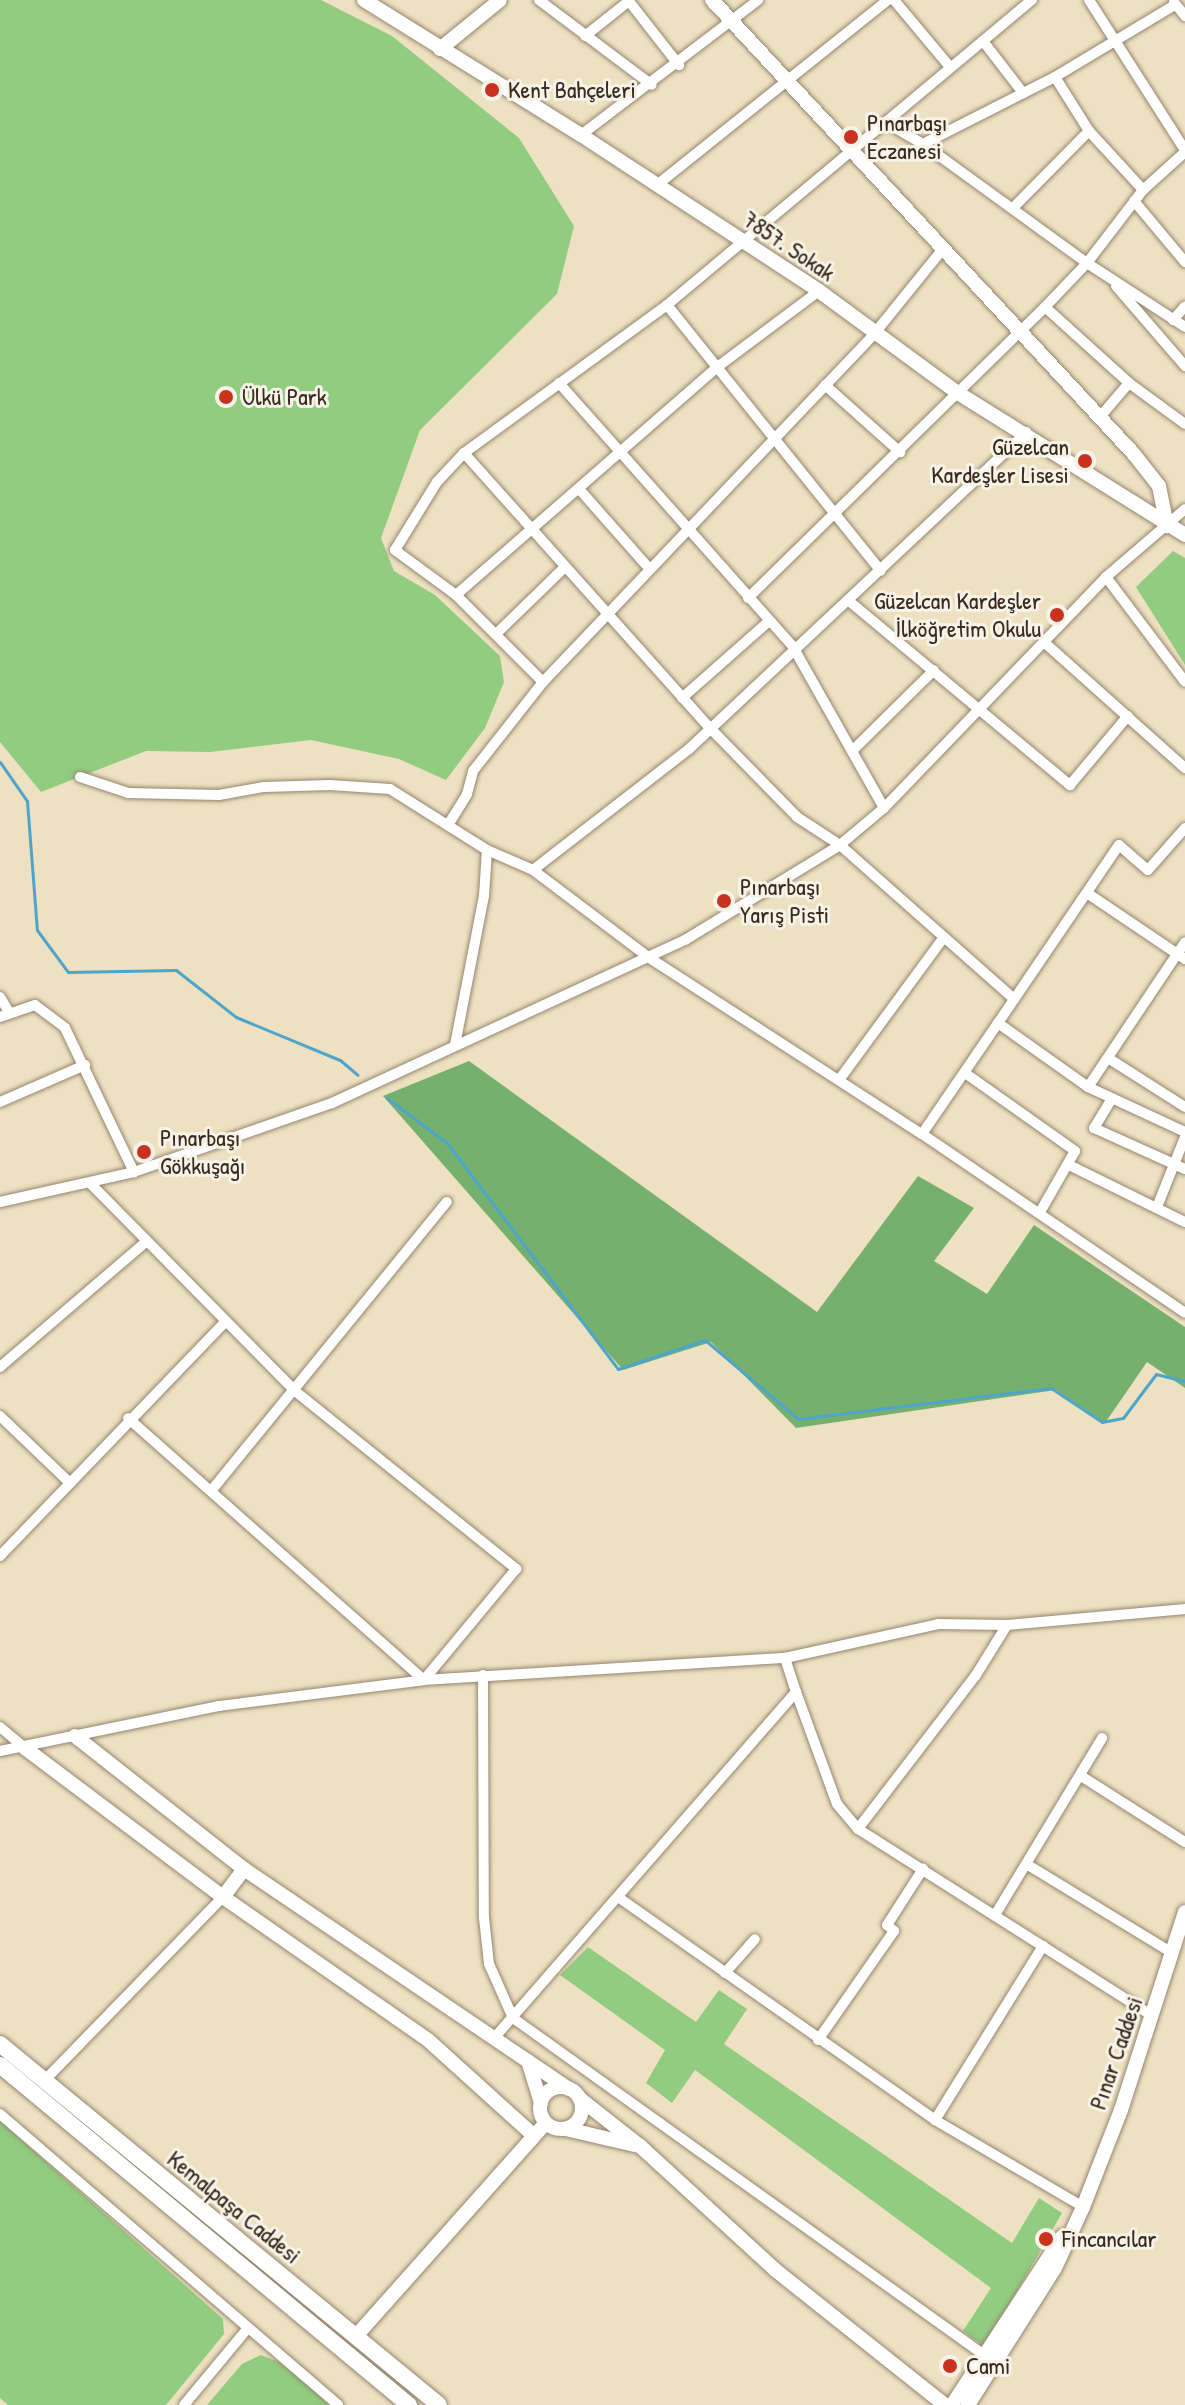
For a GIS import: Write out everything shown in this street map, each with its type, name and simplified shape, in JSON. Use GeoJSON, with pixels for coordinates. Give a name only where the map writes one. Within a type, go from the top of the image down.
{"type":"FeatureCollection","features":[{"type":"Feature","properties":{"kind":"main road","name":"Kemalpaşa Caddesi"},"geometry":{"type":"LineString","coordinates":[[0,2044],[439,2405]]}},
{"type":"Feature","properties":{"kind":"main road","name":"Kemalpaşa Caddesi"},"geometry":{"type":"LineString","coordinates":[[0,2065],[409,2405]]}},
{"type":"Feature","properties":{"kind":"street","name":"7857. Sokak"},"geometry":{"type":"LineString","coordinates":[[364,0],[581,135],[819,291],[958,393],[1026,432],[1185,535]]}},
{"type":"Feature","properties":{"kind":"street"},"geometry":{"type":"LineString","coordinates":[[440,49],[500,0]]}},
{"type":"Feature","properties":{"kind":"street"},"geometry":{"type":"LineString","coordinates":[[539,0],[652,85]]}},
{"type":"Feature","properties":{"kind":"street"},"geometry":{"type":"LineString","coordinates":[[712,0],[1159,486],[1167,526]]}},
{"type":"Feature","properties":{"kind":"street"},"geometry":{"type":"LineString","coordinates":[[581,135],[679,65],[758,0]]}},
{"type":"Feature","properties":{"kind":"street"},"geometry":{"type":"LineString","coordinates":[[657,185],[888,0]]}},
{"type":"Feature","properties":{"kind":"street"},"geometry":{"type":"LineString","coordinates":[[894,0],[950,67]]}},
{"type":"Feature","properties":{"kind":"street"},"geometry":{"type":"LineString","coordinates":[[543,682],[456,595],[395,550],[437,482],[464,453],[667,305],[1032,0]]}},
{"type":"Feature","properties":{"kind":"street"},"geometry":{"type":"LineString","coordinates":[[748,598],[1018,335],[1087,263],[1143,190],[1185,151],[1089,0]]}},
{"type":"Feature","properties":{"kind":"street"},"geometry":{"type":"LineString","coordinates":[[585,36],[628,1],[679,65]]}},
{"type":"Feature","properties":{"kind":"street"},"geometry":{"type":"LineString","coordinates":[[923,144],[1055,77],[1174,3],[1185,16]]}},
{"type":"Feature","properties":{"kind":"street"},"geometry":{"type":"LineString","coordinates":[[983,41],[1023,93]]}},
{"type":"Feature","properties":{"kind":"street"},"geometry":{"type":"LineString","coordinates":[[1055,77],[1089,131],[1143,190]]}},
{"type":"Feature","properties":{"kind":"street"},"geometry":{"type":"LineString","coordinates":[[885,122],[923,144],[1087,263],[1185,327]]}},
{"type":"Feature","properties":{"kind":"street"},"geometry":{"type":"LineString","coordinates":[[1013,208],[1089,131]]}},
{"type":"Feature","properties":{"kind":"street"},"geometry":{"type":"LineString","coordinates":[[1134,201],[1185,262]]}},
{"type":"Feature","properties":{"kind":"street"},"geometry":{"type":"LineString","coordinates":[[448,825],[467,794],[473,771],[543,682],[648,567],[688,530],[874,334],[942,250]]}},
{"type":"Feature","properties":{"kind":"street"},"geometry":{"type":"LineString","coordinates":[[1110,278],[1185,366]]}},
{"type":"Feature","properties":{"kind":"street"},"geometry":{"type":"LineString","coordinates":[[456,595],[720,365],[819,291]]}},
{"type":"Feature","properties":{"kind":"street"},"geometry":{"type":"LineString","coordinates":[[667,305],[720,365],[833,516],[881,571]]}},
{"type":"Feature","properties":{"kind":"street"},"geometry":{"type":"LineString","coordinates":[[1173,320],[1185,306]]}},
{"type":"Feature","properties":{"kind":"street"},"geometry":{"type":"LineString","coordinates":[[1045,307],[1129,383],[1185,424]]}},
{"type":"Feature","properties":{"kind":"street"},"geometry":{"type":"LineString","coordinates":[[559,383],[793,647],[884,808]]}},
{"type":"Feature","properties":{"kind":"street"},"geometry":{"type":"LineString","coordinates":[[1099,418],[1129,383]]}},
{"type":"Feature","properties":{"kind":"street"},"geometry":{"type":"LineString","coordinates":[[825,385],[900,452]]}},
{"type":"Feature","properties":{"kind":"street"},"geometry":{"type":"LineString","coordinates":[[533,870],[689,749],[793,647],[849,601],[1026,432]]}},
{"type":"Feature","properties":{"kind":"street"},"geometry":{"type":"LineString","coordinates":[[464,453],[682,698],[797,817],[840,845],[1014,999]]}},
{"type":"Feature","properties":{"kind":"street"},"geometry":{"type":"LineString","coordinates":[[580,490],[648,567]]}},
{"type":"Feature","properties":{"kind":"street"},"geometry":{"type":"LineString","coordinates":[[0,1202],[134,1172],[332,1103],[648,957],[840,845],[884,808],[1106,577],[1185,509]]}},
{"type":"Feature","properties":{"kind":"street"},"geometry":{"type":"LineString","coordinates":[[496,634],[565,567]]}},
{"type":"Feature","properties":{"kind":"street"},"geometry":{"type":"LineString","coordinates":[[1106,577],[1185,682]]}},
{"type":"Feature","properties":{"kind":"street"},"geometry":{"type":"LineString","coordinates":[[849,601],[1070,785],[1128,716]]}},
{"type":"Feature","properties":{"kind":"street"},"geometry":{"type":"LineString","coordinates":[[682,698],[769,621]]}},
{"type":"Feature","properties":{"kind":"street"},"geometry":{"type":"LineString","coordinates":[[1045,643],[1185,768]]}},
{"type":"Feature","properties":{"kind":"street"},"geometry":{"type":"LineString","coordinates":[[852,751],[934,670]]}},
{"type":"Feature","properties":{"kind":"street"},"geometry":{"type":"LineString","coordinates":[[80,777],[128,793],[219,795],[264,787],[330,785],[390,789],[487,850],[533,870],[648,957],[1040,1212],[1185,1313]]}},
{"type":"Feature","properties":{"kind":"street"},"geometry":{"type":"LineString","coordinates":[[922,1134],[1119,845],[1148,870],[1185,828]]}},
{"type":"Feature","properties":{"kind":"street"},"geometry":{"type":"LineString","coordinates":[[455,1045],[484,896],[487,850]]}},
{"type":"Feature","properties":{"kind":"street"},"geometry":{"type":"LineString","coordinates":[[1087,893],[1180,956]]}},
{"type":"Feature","properties":{"kind":"street"},"geometry":{"type":"LineString","coordinates":[[839,1080],[944,937]]}},
{"type":"Feature","properties":{"kind":"street"},"geometry":{"type":"LineString","coordinates":[[1088,1087],[1180,956],[1185,942]]}},
{"type":"Feature","properties":{"kind":"street"},"geometry":{"type":"LineString","coordinates":[[0,997],[4,1014],[35,1005],[53,1017],[85,1065],[134,1172]]}},
{"type":"Feature","properties":{"kind":"street"},"geometry":{"type":"LineString","coordinates":[[998,1023],[1088,1087],[1185,1134],[1157,1207]]}},
{"type":"Feature","properties":{"kind":"street"},"geometry":{"type":"LineString","coordinates":[[1108,1058],[1185,1107]]}},
{"type":"Feature","properties":{"kind":"street"},"geometry":{"type":"LineString","coordinates":[[0,1102],[85,1065]]}},
{"type":"Feature","properties":{"kind":"street"},"geometry":{"type":"LineString","coordinates":[[965,1073],[1075,1151],[1040,1212]]}},
{"type":"Feature","properties":{"kind":"street"},"geometry":{"type":"LineString","coordinates":[[1111,1100],[1094,1128],[1185,1169]]}},
{"type":"Feature","properties":{"kind":"street"},"geometry":{"type":"LineString","coordinates":[[1069,1165],[1185,1222]]}},
{"type":"Feature","properties":{"kind":"street"},"geometry":{"type":"LineString","coordinates":[[90,1183],[295,1391],[516,1569],[424,1680]]}},
{"type":"Feature","properties":{"kind":"street"},"geometry":{"type":"LineString","coordinates":[[211,1491],[447,1202]]}},
{"type":"Feature","properties":{"kind":"street"},"geometry":{"type":"LineString","coordinates":[[0,1367],[146,1242]]}},
{"type":"Feature","properties":{"kind":"street"},"geometry":{"type":"LineString","coordinates":[[0,1556],[128,1418],[225,1322]]}},
{"type":"Feature","properties":{"kind":"street"},"geometry":{"type":"LineString","coordinates":[[0,1416],[70,1483]]}},
{"type":"Feature","properties":{"kind":"street"},"geometry":{"type":"LineString","coordinates":[[128,1418],[424,1680]]}},
{"type":"Feature","properties":{"kind":"street"},"geometry":{"type":"LineString","coordinates":[[0,1751],[219,1706],[424,1680],[785,1658],[938,1624],[1007,1625],[1185,1609]]}},
{"type":"Feature","properties":{"kind":"street"},"geometry":{"type":"LineString","coordinates":[[858,1829],[976,1675],[1007,1625]]}},
{"type":"Feature","properties":{"kind":"street"},"geometry":{"type":"LineString","coordinates":[[785,1658],[837,1804],[858,1829],[1153,2016]]}},
{"type":"Feature","properties":{"kind":"street"},"geometry":{"type":"LineString","coordinates":[[483,1675],[484,1918],[489,1964],[513,2018],[984,2355]]}},
{"type":"Feature","properties":{"kind":"street"},"geometry":{"type":"LineString","coordinates":[[495,2037],[796,1692]]}},
{"type":"Feature","properties":{"kind":"street"},"geometry":{"type":"LineString","coordinates":[[0,1727],[223,1897],[428,2040],[533,2135]]}},
{"type":"Feature","properties":{"kind":"street"},"geometry":{"type":"LineString","coordinates":[[75,1736],[244,1869],[495,2037],[574,2094],[640,2146],[774,2269],[945,2405]]}},
{"type":"Feature","properties":{"kind":"street"},"geometry":{"type":"LineString","coordinates":[[995,1915],[1102,1738]]}},
{"type":"Feature","properties":{"kind":"street"},"geometry":{"type":"LineString","coordinates":[[1081,1776],[1185,1842]]}},
{"type":"Feature","properties":{"kind":"street"},"geometry":{"type":"LineString","coordinates":[[1028,1865],[1172,1953]]}},
{"type":"Feature","properties":{"kind":"street"},"geometry":{"type":"LineString","coordinates":[[43,2082],[223,1897],[244,1869]]}},
{"type":"Feature","properties":{"kind":"street"},"geometry":{"type":"LineString","coordinates":[[818,2040],[894,1931],[887,1925],[923,1869]]}},
{"type":"Feature","properties":{"kind":"street"},"geometry":{"type":"LineString","coordinates":[[618,1897],[935,2120],[1083,2207]]}},
{"type":"Feature","properties":{"kind":"street","name":"Pınar Caddesi"},"geometry":{"type":"LineString","coordinates":[[968,2405],[1055,2268],[1083,2207],[1153,2016],[1185,1912]]}},
{"type":"Feature","properties":{"kind":"street"},"geometry":{"type":"LineString","coordinates":[[725,1973],[755,1939]]}},
{"type":"Feature","properties":{"kind":"street"},"geometry":{"type":"LineString","coordinates":[[935,2120],[1043,1946]]}},
{"type":"Feature","properties":{"kind":"street"},"geometry":{"type":"LineString","coordinates":[[528,2061],[546,2123]]}},
{"type":"Feature","properties":{"kind":"street"},"geometry":{"type":"LineString","coordinates":[[541,2103],[549,2092],[574,2094]]}},
{"type":"Feature","properties":{"kind":"street"},"geometry":{"type":"LineString","coordinates":[[566,2129],[580,2116],[574,2094]]}},
{"type":"Feature","properties":{"kind":"street"},"geometry":{"type":"LineString","coordinates":[[0,2114],[338,2405]]}},
{"type":"Feature","properties":{"kind":"street"},"geometry":{"type":"LineString","coordinates":[[356,2336],[546,2123]]}},
{"type":"Feature","properties":{"kind":"street"},"geometry":{"type":"LineString","coordinates":[[546,2123],[640,2146]]}},
{"type":"Feature","properties":{"kind":"street","name":"Pınar Caddesi"},"geometry":{"type":"LineString","coordinates":[[952,2405],[1083,2207]]}},
{"type":"Feature","properties":{"kind":"street"},"geometry":{"type":"LineString","coordinates":[[184,2405],[247,2329]]}},
{"type":"Feature","properties":{"kind":"green space","name":"Ülkü Park"},"geometry":{"type":"Polygon","coordinates":[[[0,0],[321,0],[392,36],[519,138],[574,226],[557,294],[420,430],[381,538],[394,571],[435,595],[500,656],[504,682],[485,728],[446,780],[399,759],[311,740],[210,752],[146,751],[41,792],[0,742],[0,0]]]}},
{"type":"Feature","properties":{"kind":"green space"},"geometry":{"type":"Polygon","coordinates":[[[1173,551],[1185,558],[1185,665],[1136,587],[1173,551]]]}},
{"type":"Feature","properties":{"kind":"green space"},"geometry":{"type":"Polygon","coordinates":[[[469,1061],[817,1312],[918,1176],[974,1208],[934,1261],[987,1294],[1034,1225],[1185,1327],[1185,1388],[1147,1362],[1105,1423],[1056,1390],[796,1428],[711,1342],[623,1370],[383,1096],[469,1061]]]}},
{"type":"Feature","properties":{"kind":"green space"},"geometry":{"type":"Polygon","coordinates":[[[588,1947],[696,2022],[719,1990],[747,2009],[724,2044],[1012,2243],[1039,2198],[1062,2213],[985,2347],[963,2331],[991,2288],[695,2070],[672,2103],[646,2083],[665,2050],[560,1975],[588,1947]]]}},
{"type":"Feature","properties":{"kind":"green space"},"geometry":{"type":"Polygon","coordinates":[[[0,2121],[223,2319],[224,2334],[166,2405],[8,2405],[0,2398],[0,2121]]]}},
{"type":"Feature","properties":{"kind":"green space"},"geometry":{"type":"Polygon","coordinates":[[[261,2355],[279,2362],[332,2405],[207,2405],[242,2364],[261,2355]]]}},
{"type":"Feature","properties":{"kind":"waterway"},"geometry":{"type":"LineString","coordinates":[[0,762],[27,801],[37,930],[68,972],[176,970],[236,1017],[340,1060],[358,1075]]}},
{"type":"Feature","properties":{"kind":"waterway"},"geometry":{"type":"LineString","coordinates":[[387,1098],[447,1143],[618,1369],[705,1340],[798,1419],[1051,1388],[1102,1422],[1123,1418],[1156,1374],[1185,1381]]}},
{"type":"Feature","properties":{"kind":"place","name":"Kent Bahçeleri"},"geometry":{"type":"Point","coordinates":[492,90]}},
{"type":"Feature","properties":{"kind":"place","name":"Pınarbaşı Eczanesi"},"geometry":{"type":"Point","coordinates":[851,137]}},
{"type":"Feature","properties":{"kind":"place","name":"Ülkü Park"},"geometry":{"type":"Point","coordinates":[226,397]}},
{"type":"Feature","properties":{"kind":"place","name":"Güzelcan Kardeşler Lisesi"},"geometry":{"type":"Point","coordinates":[1085,461]}},
{"type":"Feature","properties":{"kind":"place","name":"Güzelcan Kardeşler İlköğretim Okulu"},"geometry":{"type":"Point","coordinates":[1057,615]}},
{"type":"Feature","properties":{"kind":"place","name":"Pınarbaşı Yarış Pisti"},"geometry":{"type":"Point","coordinates":[724,901]}},
{"type":"Feature","properties":{"kind":"place","name":"Pınarbaşı Gökkuşağı"},"geometry":{"type":"Point","coordinates":[144,1152]}},
{"type":"Feature","properties":{"kind":"place","name":"Fincancılar"},"geometry":{"type":"Point","coordinates":[1046,2239]}},
{"type":"Feature","properties":{"kind":"place","name":"Cami"},"geometry":{"type":"Point","coordinates":[950,2366]}}]}
